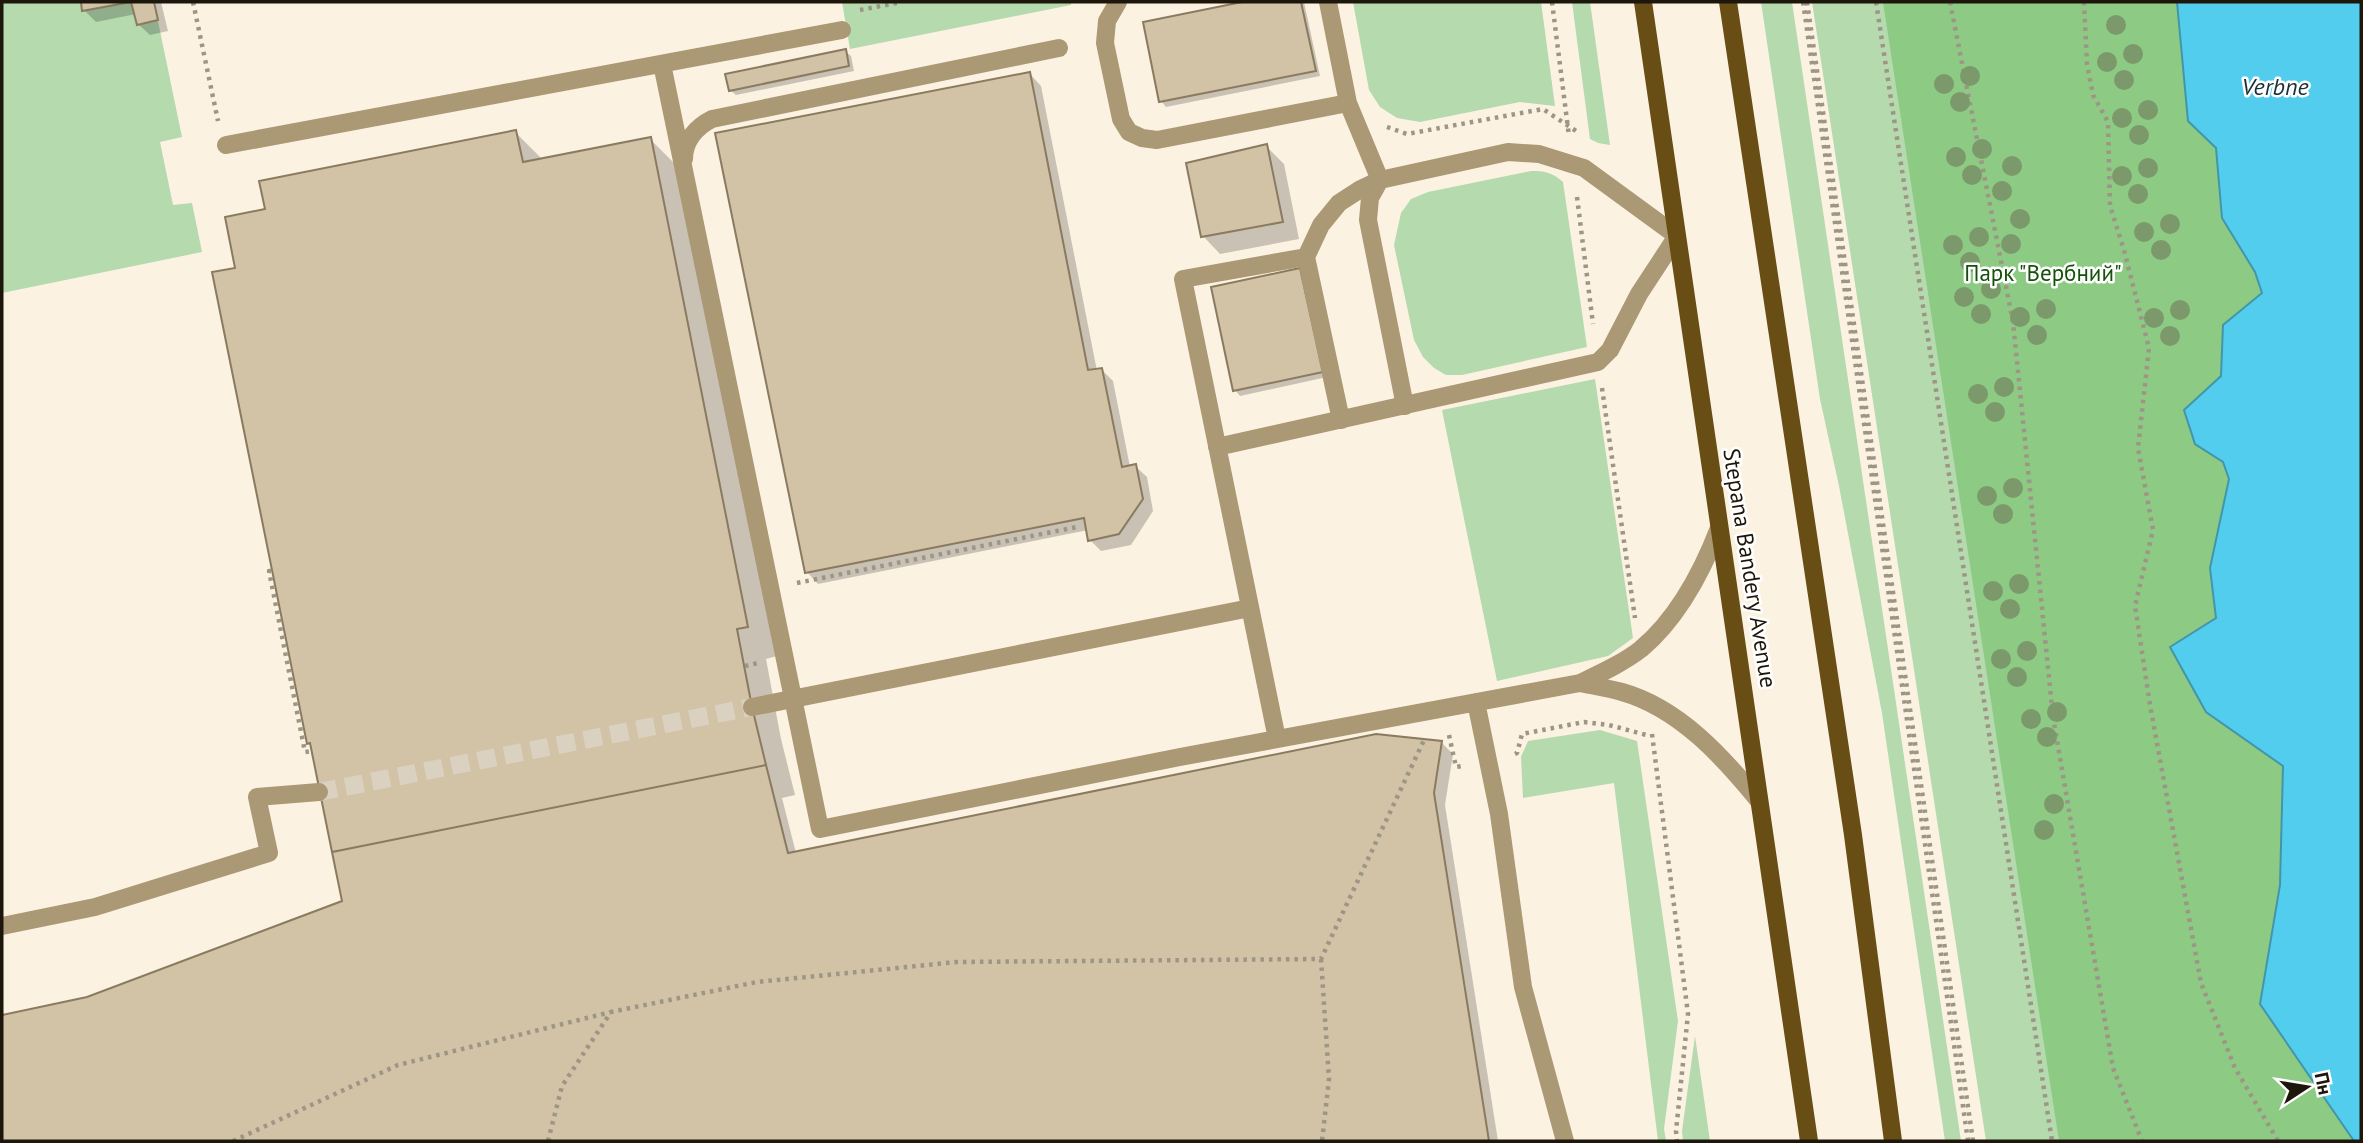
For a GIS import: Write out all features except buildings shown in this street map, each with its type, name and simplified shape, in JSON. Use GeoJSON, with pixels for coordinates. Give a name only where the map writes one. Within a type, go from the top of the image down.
{"type":"FeatureCollection","features":[{"type":"Feature","properties":{"kind":"main road","name":"Stepana Bandery Avenue"},"geometry":{"type":"LineString","coordinates":[[1643,2],[1809,1141]]}},
{"type":"Feature","properties":{"kind":"main road"},"geometry":{"type":"LineString","coordinates":[[1728,2],[1853,835],[1893,1141]]}},
{"type":"Feature","properties":{"kind":"lane"},"geometry":{"type":"LineString","coordinates":[[1118,2],[1107,20],[1105,43],[1121,119],[1129,131],[1142,138],[1157,140],[1348,103]]}},
{"type":"Feature","properties":{"kind":"lane"},"geometry":{"type":"LineString","coordinates":[[1328,2],[1348,103],[1380,180]]}},
{"type":"Feature","properties":{"kind":"lane"},"geometry":{"type":"LineString","coordinates":[[226,145],[842,30]]}},
{"type":"Feature","properties":{"kind":"lane"},"geometry":{"type":"LineString","coordinates":[[684,170],[684,150],[691,135],[702,123],[712,119],[1059,48]]}},
{"type":"Feature","properties":{"kind":"lane"},"geometry":{"type":"LineString","coordinates":[[662,64],[820,829],[1277,739],[1580,683],[1612,668],[1640,650],[1681,603],[1705,563],[1719,528]]}},
{"type":"Feature","properties":{"kind":"lane"},"geometry":{"type":"LineString","coordinates":[[1217,447],[1341,420],[1405,406],[1598,362],[1610,350],[1639,295],[1676,236],[1584,168],[1539,154],[1508,152],[1380,180],[1359,190],[1339,204],[1321,225],[1306,257],[1341,420]]}},
{"type":"Feature","properties":{"kind":"lane"},"geometry":{"type":"LineString","coordinates":[[1380,180],[1370,198],[1367,220],[1405,406]]}},
{"type":"Feature","properties":{"kind":"lane"},"geometry":{"type":"LineString","coordinates":[[1277,739],[1184,279],[1306,257]]}},
{"type":"Feature","properties":{"kind":"lane"},"geometry":{"type":"LineString","coordinates":[[752,707],[1250,608]]}},
{"type":"Feature","properties":{"kind":"lane"},"geometry":{"type":"LineString","coordinates":[[1580,683],[1625,692],[1694,732],[1734,771],[1759,801]]}},
{"type":"Feature","properties":{"kind":"lane"},"geometry":{"type":"LineString","coordinates":[[1476,702],[1499,814],[1523,988],[1565,1141]]}},
{"type":"Feature","properties":{"kind":"lane"},"geometry":{"type":"LineString","coordinates":[[2,926],[95,907],[269,853],[257,797],[319,792]]}},
{"type":"Feature","properties":{"kind":"path"},"geometry":{"type":"LineString","coordinates":[[1552,2],[1598,362],[1640,650]]}},
{"type":"Feature","properties":{"kind":"path"},"geometry":{"type":"LineString","coordinates":[[1805,2],[1971,1141]]}},
{"type":"Feature","properties":{"kind":"path"},"geometry":{"type":"LineString","coordinates":[[1876,2],[2052,1141]]}},
{"type":"Feature","properties":{"kind":"path"},"geometry":{"type":"LineString","coordinates":[[1950,2],[2013,323],[2053,717],[2064,785],[2113,1068],[2142,1141]]}},
{"type":"Feature","properties":{"kind":"path"},"geometry":{"type":"LineString","coordinates":[[2084,2],[2087,64],[2091,85],[2093,95],[2108,122],[2110,206],[2149,348],[2138,448],[2153,530],[2135,606],[2150,705],[2201,983],[2235,1068],[2278,1141]]}},
{"type":"Feature","properties":{"kind":"path"},"geometry":{"type":"LineString","coordinates":[[1380,125],[1407,134],[1543,109],[1579,133]]}},
{"type":"Feature","properties":{"kind":"path"},"geometry":{"type":"LineString","coordinates":[[794,583],[1077,527]]}},
{"type":"Feature","properties":{"kind":"path"},"geometry":{"type":"LineString","coordinates":[[271,571],[306,752],[312,751]]}},
{"type":"Feature","properties":{"kind":"path"},"geometry":{"type":"LineString","coordinates":[[1647,703],[1688,1014],[1677,1141]]}},
{"type":"Feature","properties":{"kind":"path"},"geometry":{"type":"LineString","coordinates":[[1322,1141],[1329,1079],[1321,959],[1425,739]]}},
{"type":"Feature","properties":{"kind":"path"},"geometry":{"type":"LineString","coordinates":[[233,1141],[398,1065],[611,1012],[757,982],[957,962],[1321,959]]}},
{"type":"Feature","properties":{"kind":"path"},"geometry":{"type":"LineString","coordinates":[[548,1141],[562,1086],[611,1012]]}},
{"type":"Feature","properties":{"kind":"green space"},"geometry":{"type":"Polygon","coordinates":[[[2,2],[154,2],[182,137],[160,142],[173,205],[192,203],[202,252],[2,293],[2,2]]]}},
{"type":"Feature","properties":{"kind":"green space"},"geometry":{"type":"Polygon","coordinates":[[[842,2],[1071,2],[1071,5],[850,49],[842,2]]]}},
{"type":"Feature","properties":{"kind":"green space"},"geometry":{"type":"Polygon","coordinates":[[[1353,2],[1541,2],[1555,106],[1520,102],[1420,122],[1397,118],[1380,107],[1369,90],[1353,2]]]}},
{"type":"Feature","properties":{"kind":"green space"},"geometry":{"type":"Polygon","coordinates":[[[1572,2],[1590,2],[1610,145],[1590,139],[1572,2]]]}},
{"type":"Feature","properties":{"kind":"green space"},"geometry":{"type":"Polygon","coordinates":[[[1761,2],[1792,2],[1961,1141],[1945,1141],[1882,713],[1820,399],[1761,2]]]}},
{"type":"Feature","properties":{"kind":"green space","name":"Парк \"Вербний\""},"geometry":{"type":"Polygon","coordinates":[[[1812,2],[2177,2],[2260,1004],[2354,1141],[1986,1141],[1812,2]]]}},
{"type":"Feature","properties":{"kind":"green space","name":"Парк \"Вербний\""},"geometry":{"type":"Polygon","coordinates":[[[1883,2],[2177,2],[2188,121],[2216,148],[2222,217],[2255,272],[2262,293],[2223,325],[2221,376],[2184,410],[2195,444],[2223,462],[2229,479],[2210,568],[2216,618],[2206,712],[2283,766],[2280,885],[2260,1004],[2354,1141],[2059,1141],[1883,2]]]}},
{"type":"Feature","properties":{"kind":"green space"},"geometry":{"type":"Polygon","coordinates":[[[1531,171],[1548,173],[1563,182],[1587,347],[1462,375],[1446,375],[1423,357],[1414,340],[1394,245],[1401,213],[1411,199],[1428,192],[1531,171]]]}},
{"type":"Feature","properties":{"kind":"green space"},"geometry":{"type":"Polygon","coordinates":[[[1595,379],[1633,638],[1608,656],[1497,681],[1442,410],[1595,379]]]}},
{"type":"Feature","properties":{"kind":"green space"},"geometry":{"type":"Polygon","coordinates":[[[1600,730],[1637,741],[1678,1021],[1664,1129],[1666,1141],[1658,1141],[1614,783],[1523,798],[1521,757],[1528,741],[1600,730]]]}},
{"type":"Feature","properties":{"kind":"green space"},"geometry":{"type":"Polygon","coordinates":[[[1695,1036],[1710,1141],[1683,1141],[1682,1131],[1695,1036]]]}},
{"type":"Feature","properties":{"kind":"water","name":"Verbne"},"geometry":{"type":"Polygon","coordinates":[[[2177,2],[2361,2],[2361,1141],[2354,1141],[2260,1004],[2280,885],[2283,766],[2206,712],[2170,647],[2216,618],[2210,568],[2229,479],[2223,462],[2195,444],[2184,410],[2221,376],[2223,325],[2262,293],[2255,272],[2222,218],[2216,148],[2188,121],[2177,2]]]}},
{"type":"Feature","properties":{"kind":"tunnel"},"geometry":{"type":"LineString","coordinates":[[319,792],[752,707]]}}]}
